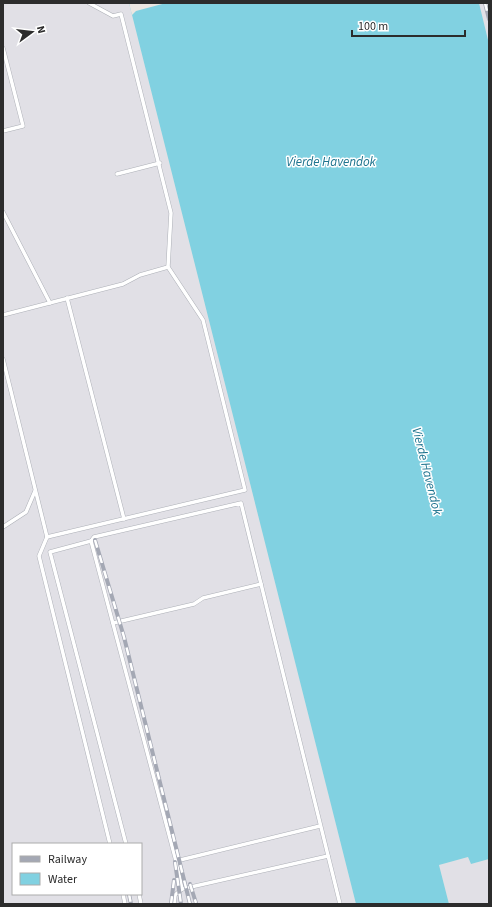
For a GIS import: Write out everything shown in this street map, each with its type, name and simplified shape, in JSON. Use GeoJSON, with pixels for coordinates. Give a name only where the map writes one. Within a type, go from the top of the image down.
{"type":"FeatureCollection","features":[{"type":"Feature","properties":{"kind":"lane"},"geometry":{"type":"LineString","coordinates":[[47,537],[245,490],[203,320],[168,267],[172,213],[121,14],[113,16],[89,3]]}},
{"type":"Feature","properties":{"kind":"lane"},"geometry":{"type":"LineString","coordinates":[[3,48],[23,126],[3,131]]}},
{"type":"Feature","properties":{"kind":"lane"},"geometry":{"type":"LineString","coordinates":[[117,174],[160,163]]}},
{"type":"Feature","properties":{"kind":"lane"},"geometry":{"type":"LineString","coordinates":[[3,212],[50,303]]}},
{"type":"Feature","properties":{"kind":"lane"},"geometry":{"type":"LineString","coordinates":[[3,315],[122,284],[140,275],[168,267]]}},
{"type":"Feature","properties":{"kind":"lane"},"geometry":{"type":"LineString","coordinates":[[67,298],[124,519]]}},
{"type":"Feature","properties":{"kind":"lane"},"geometry":{"type":"LineString","coordinates":[[3,359],[47,537],[39,556],[110,843]]}},
{"type":"Feature","properties":{"kind":"lane"},"geometry":{"type":"LineString","coordinates":[[3,527],[26,512],[35,490]]}},
{"type":"Feature","properties":{"kind":"lane"},"geometry":{"type":"LineString","coordinates":[[126,843],[50,552],[91,541],[94,537],[240,503],[340,904]]}},
{"type":"Feature","properties":{"kind":"lane"},"geometry":{"type":"LineString","coordinates":[[91,541],[176,861],[182,889]]}},
{"type":"Feature","properties":{"kind":"lane"},"geometry":{"type":"LineString","coordinates":[[113,624],[194,604],[203,598],[261,584]]}},
{"type":"Feature","properties":{"kind":"lane"},"geometry":{"type":"LineString","coordinates":[[176,861],[320,826]]}},
{"type":"Feature","properties":{"kind":"lane"},"geometry":{"type":"LineString","coordinates":[[174,904],[175,896],[182,889],[328,856]]}},
{"type":"Feature","properties":{"kind":"shaded area"},"geometry":{"type":"Polygon","coordinates":[[[3,3],[166,3],[136,11],[132,15],[356,904],[3,904],[3,3]]]}},
{"type":"Feature","properties":{"kind":"shaded area"},"geometry":{"type":"Polygon","coordinates":[[[479,3],[489,3],[489,44],[479,3]]]}},
{"type":"Feature","properties":{"kind":"shaded area"},"geometry":{"type":"Polygon","coordinates":[[[468,857],[471,864],[489,859],[489,904],[449,904],[439,865],[468,857]]]}},
{"type":"Feature","properties":{"kind":"water","name":"Vierde Havendok"},"geometry":{"type":"Polygon","coordinates":[[[129,3],[479,3],[489,44],[489,859],[471,864],[468,857],[439,865],[449,904],[356,904],[129,3]]]}},
{"type":"Feature","properties":{"kind":"pier"},"geometry":{"type":"Polygon","coordinates":[[[129,3],[166,3],[136,11],[132,15],[129,3]]]}},
{"type":"Feature","properties":{"kind":"railway"},"geometry":{"type":"LineString","coordinates":[[485,3],[489,19]]}},
{"type":"Feature","properties":{"kind":"railway"},"geometry":{"type":"LineString","coordinates":[[95,540],[124,637],[190,904]]}},
{"type":"Feature","properties":{"kind":"railway"},"geometry":{"type":"LineString","coordinates":[[175,862],[181,904]]}},
{"type":"Feature","properties":{"kind":"railway"},"geometry":{"type":"LineString","coordinates":[[171,904],[174,880]]}},
{"type":"Feature","properties":{"kind":"railway"},"geometry":{"type":"LineString","coordinates":[[190,884],[196,903]]}},
{"type":"Feature","properties":{"kind":"railway"},"geometry":{"type":"LineString","coordinates":[[129,895],[131,904]]}}]}
